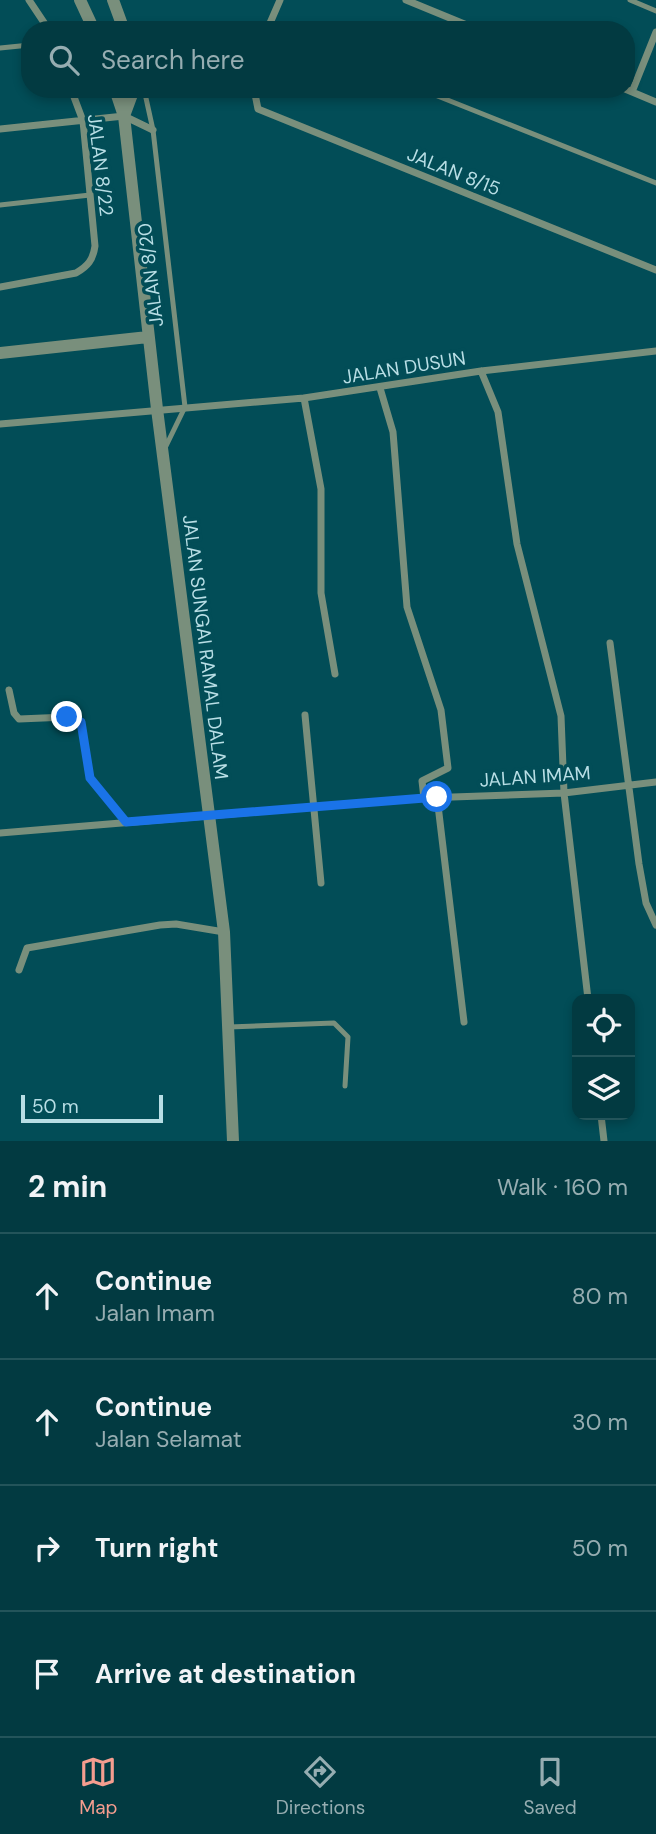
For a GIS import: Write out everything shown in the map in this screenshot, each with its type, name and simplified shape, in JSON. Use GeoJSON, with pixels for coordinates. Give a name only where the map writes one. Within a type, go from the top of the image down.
{"type":"FeatureCollection","features":[{"type":"Feature","properties":{"kind":"street"},"geometry":{"type":"LineString","coordinates":[[29,0],[42,21]]}},
{"type":"Feature","properties":{"kind":"street"},"geometry":{"type":"LineString","coordinates":[[80,0],[90,21]]}},
{"type":"Feature","properties":{"kind":"street"},"geometry":{"type":"LineString","coordinates":[[113,0],[121,21]]}},
{"type":"Feature","properties":{"kind":"street"},"geometry":{"type":"LineString","coordinates":[[271,21],[280,0]]}},
{"type":"Feature","properties":{"kind":"street"},"geometry":{"type":"LineString","coordinates":[[406,0],[457,21]]}},
{"type":"Feature","properties":{"kind":"street"},"geometry":{"type":"LineString","coordinates":[[635,76],[656,32]]}},
{"type":"Feature","properties":{"kind":"street"},"geometry":{"type":"LineString","coordinates":[[635,94],[656,102]]}},
{"type":"Feature","properties":{"kind":"street","name":"JALAN 8/22"},"geometry":{"type":"LineString","coordinates":[[0,287],[76,273],[87,267],[93,257],[95,246],[83,121],[74,98]]}},
{"type":"Feature","properties":{"kind":"street","name":"JALAN 8/20"},"geometry":{"type":"LineString","coordinates":[[118,98],[124,116],[157,409]]}},
{"type":"Feature","properties":{"kind":"street"},"geometry":{"type":"LineString","coordinates":[[124,116],[131,98]]}},
{"type":"Feature","properties":{"kind":"street","name":"JALAN 8/15"},"geometry":{"type":"LineString","coordinates":[[256,98],[258,108],[656,270]]}},
{"type":"Feature","properties":{"kind":"street"},"geometry":{"type":"LineString","coordinates":[[0,129],[124,116],[153,130]]}},
{"type":"Feature","properties":{"kind":"street"},"geometry":{"type":"LineString","coordinates":[[0,353],[148,337]]}},
{"type":"Feature","properties":{"kind":"street","name":"JALAN DUSUN"},"geometry":{"type":"LineString","coordinates":[[0,424],[304,398],[481,371],[656,351]]}},
{"type":"Feature","properties":{"kind":"street"},"geometry":{"type":"LineString","coordinates":[[481,371],[498,412],[517,544],[561,716],[564,793],[587,994]]}},
{"type":"Feature","properties":{"kind":"street"},"geometry":{"type":"LineString","coordinates":[[380,388],[393,432],[407,607],[441,710],[448,768],[422,781],[424,798]]}},
{"type":"Feature","properties":{"kind":"street"},"geometry":{"type":"LineString","coordinates":[[304,398],[321,489],[321,593],[335,674]]}},
{"type":"Feature","properties":{"kind":"street","name":"JALAN SUNGAI RAMAL DALAM"},"geometry":{"type":"LineString","coordinates":[[157,409],[224,932],[233,1141]]}},
{"type":"Feature","properties":{"kind":"street"},"geometry":{"type":"LineString","coordinates":[[610,643],[646,903],[656,925]]}},
{"type":"Feature","properties":{"kind":"street"},"geometry":{"type":"LineString","coordinates":[[9,690],[14,713],[19,719],[67,717],[81,722],[90,778],[126,822]]}},
{"type":"Feature","properties":{"kind":"street"},"geometry":{"type":"LineString","coordinates":[[305,715],[321,883]]}},
{"type":"Feature","properties":{"kind":"street","name":"JALAN IMAM"},"geometry":{"type":"LineString","coordinates":[[0,833],[437,797],[564,793],[656,782]]}},
{"type":"Feature","properties":{"kind":"street"},"geometry":{"type":"LineString","coordinates":[[437,797],[464,1022]]}},
{"type":"Feature","properties":{"kind":"street"},"geometry":{"type":"LineString","coordinates":[[19,970],[27,948],[168,925],[224,932]]}},
{"type":"Feature","properties":{"kind":"street"},"geometry":{"type":"LineString","coordinates":[[602,1120],[604,1141]]}},
{"type":"Feature","properties":{"kind":"lane"},"geometry":{"type":"LineString","coordinates":[[630,0],[656,11]]}},
{"type":"Feature","properties":{"kind":"lane"},"geometry":{"type":"LineString","coordinates":[[0,48],[21,46]]}},
{"type":"Feature","properties":{"kind":"lane","name":"JALAN 8/20"},"geometry":{"type":"LineString","coordinates":[[146,98],[153,130],[185,407]]}},
{"type":"Feature","properties":{"kind":"lane"},"geometry":{"type":"LineString","coordinates":[[443,98],[656,183]]}},
{"type":"Feature","properties":{"kind":"lane"},"geometry":{"type":"LineString","coordinates":[[0,205],[90,195]]}},
{"type":"Feature","properties":{"kind":"lane"},"geometry":{"type":"LineString","coordinates":[[162,453],[185,407]]}},
{"type":"Feature","properties":{"kind":"lane"},"geometry":{"type":"LineString","coordinates":[[229,1027],[334,1023],[348,1037],[345,1086]]}},
{"type":"Feature","properties":{"kind":"route"},"geometry":{"type":"LineString","coordinates":[[67,717],[81,722],[85,762],[90,778],[114,804],[126,822],[437,797]]}}]}
